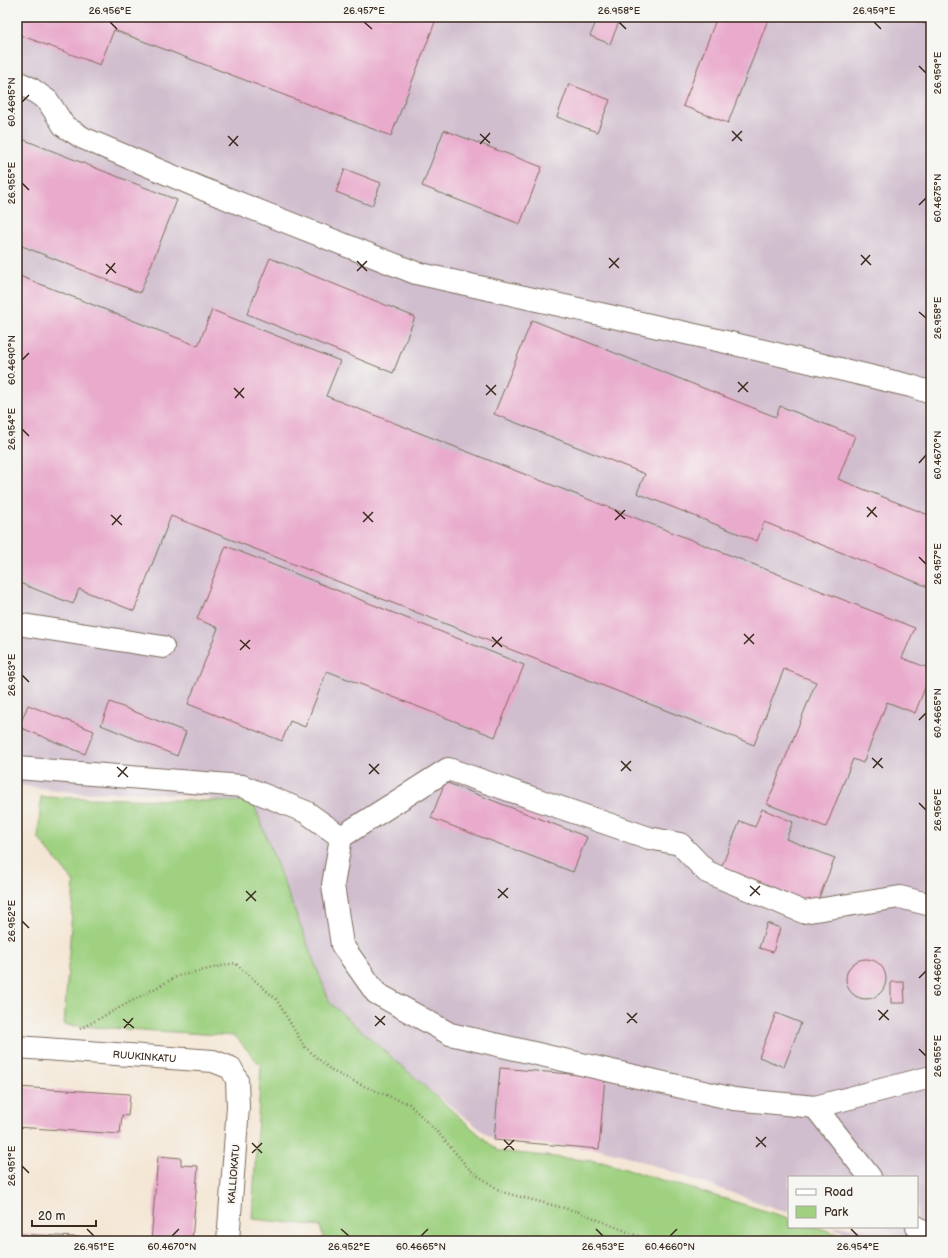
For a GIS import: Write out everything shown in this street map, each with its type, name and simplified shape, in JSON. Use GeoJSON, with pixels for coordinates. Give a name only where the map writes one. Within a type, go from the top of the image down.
{"type":"FeatureCollection","features":[{"type":"Feature","properties":{"kind":"street"},"geometry":{"type":"LineString","coordinates":[[17,82],[30,88],[48,101],[64,126],[83,138],[203,189],[416,273],[726,342],[911,386],[931,393]]}},
{"type":"Feature","properties":{"kind":"street"},"geometry":{"type":"LineString","coordinates":[[17,624],[164,647]]}},
{"type":"Feature","properties":{"kind":"street"},"geometry":{"type":"LineString","coordinates":[[17,768],[242,786],[306,812],[341,837]]}},
{"type":"Feature","properties":{"kind":"street"},"geometry":{"type":"LineString","coordinates":[[931,905],[900,897],[803,912],[707,872],[680,844],[649,838],[448,769],[341,837],[333,885],[342,945],[376,993],[450,1034],[734,1099],[815,1107],[931,1077]]}},
{"type":"Feature","properties":{"kind":"street","name":"RUUKINKATU"},"geometry":{"type":"LineString","coordinates":[[17,1047],[213,1061],[231,1068],[237,1080],[238,1108]]}},
{"type":"Feature","properties":{"kind":"street"},"geometry":{"type":"LineString","coordinates":[[815,1107],[869,1176]]}},
{"type":"Feature","properties":{"kind":"street","name":"KALLIOKATU"},"geometry":{"type":"LineString","coordinates":[[228,1241],[238,1108]]}},
{"type":"Feature","properties":{"kind":"street"},"geometry":{"type":"LineString","coordinates":[[918,1228],[931,1239]]}},
{"type":"Feature","properties":{"kind":"path"},"geometry":{"type":"LineString","coordinates":[[76,1030],[178,976],[234,963],[276,999],[304,1046],[332,1071],[366,1087],[409,1104],[470,1170],[502,1192],[579,1212],[650,1241]]}},
{"type":"Feature","properties":{"kind":"shaded area"},"geometry":{"type":"Polygon","coordinates":[[[17,17],[931,17],[931,1241],[870,1241],[833,1228],[918,1228],[918,1176],[788,1176],[788,1213],[624,1155],[599,1149],[494,1140],[315,1000],[320,976],[242,821],[208,797],[131,792],[80,793],[17,785],[17,17]]]}},
{"type":"Feature","properties":{"kind":"green space"},"geometry":{"type":"Polygon","coordinates":[[[41,797],[253,802],[330,1003],[498,1151],[602,1162],[788,1218],[788,1228],[820,1228],[857,1241],[324,1241],[320,1226],[252,1219],[261,1066],[235,1036],[64,1025],[74,882],[38,838],[41,797]]]}},
{"type":"Feature","properties":{"kind":"building"},"geometry":{"type":"Polygon","coordinates":[[[17,17],[437,17],[391,136],[114,30],[100,65],[17,34],[17,17]]]}},
{"type":"Feature","properties":{"kind":"building"},"geometry":{"type":"Polygon","coordinates":[[[598,17],[621,17],[610,44],[590,36],[598,17]]]}},
{"type":"Feature","properties":{"kind":"building"},"geometry":{"type":"Polygon","coordinates":[[[717,17],[769,17],[728,123],[683,106],[717,17]]]}},
{"type":"Feature","properties":{"kind":"building"},"geometry":{"type":"Polygon","coordinates":[[[907,17],[931,17],[931,26],[907,17]]]}},
{"type":"Feature","properties":{"kind":"building"},"geometry":{"type":"Polygon","coordinates":[[[569,84],[610,100],[597,132],[557,117],[569,84]]]}},
{"type":"Feature","properties":{"kind":"building"},"geometry":{"type":"Polygon","coordinates":[[[444,130],[542,167],[520,224],[422,186],[444,130]]]}},
{"type":"Feature","properties":{"kind":"building"},"geometry":{"type":"Polygon","coordinates":[[[17,137],[177,200],[140,293],[17,244],[17,137]]]}},
{"type":"Feature","properties":{"kind":"building"},"geometry":{"type":"Polygon","coordinates":[[[345,169],[381,183],[372,206],[336,192],[345,169]]]}},
{"type":"Feature","properties":{"kind":"building"},"geometry":{"type":"Polygon","coordinates":[[[270,258],[415,317],[393,373],[247,314],[270,258]]]}},
{"type":"Feature","properties":{"kind":"building"},"geometry":{"type":"Polygon","coordinates":[[[17,275],[198,346],[212,310],[340,361],[326,396],[915,628],[902,658],[931,669],[931,673],[915,713],[887,702],[863,763],[853,759],[826,827],[767,804],[816,682],[784,669],[754,745],[171,516],[134,611],[79,589],[73,604],[17,582],[17,275]]]}},
{"type":"Feature","properties":{"kind":"building"},"geometry":{"type":"Polygon","coordinates":[[[532,320],[776,417],[780,406],[855,436],[838,479],[931,516],[931,588],[764,522],[757,541],[637,493],[645,474],[494,414],[532,320]]]}},
{"type":"Feature","properties":{"kind":"building"},"geometry":{"type":"Polygon","coordinates":[[[226,546],[524,665],[495,737],[327,671],[305,727],[290,721],[282,741],[188,704],[218,628],[197,619],[226,546]]]}},
{"type":"Feature","properties":{"kind":"building"},"geometry":{"type":"Polygon","coordinates":[[[110,702],[186,732],[177,756],[101,725],[110,702]]]}},
{"type":"Feature","properties":{"kind":"building"},"geometry":{"type":"Polygon","coordinates":[[[28,705],[94,731],[85,754],[19,727],[28,705]]]}},
{"type":"Feature","properties":{"kind":"building"},"geometry":{"type":"Polygon","coordinates":[[[445,782],[587,837],[573,872],[431,818],[445,782]]]}},
{"type":"Feature","properties":{"kind":"building"},"geometry":{"type":"Polygon","coordinates":[[[762,809],[793,822],[786,839],[835,858],[816,905],[721,868],[740,821],[755,827],[762,809]]]}},
{"type":"Feature","properties":{"kind":"building"},"geometry":{"type":"Polygon","coordinates":[[[767,923],[780,928],[773,952],[759,948],[767,923]]]}},
{"type":"Feature","properties":{"kind":"building"},"geometry":{"type":"Polygon","coordinates":[[[862,959],[870,959],[877,962],[883,968],[886,979],[883,990],[877,996],[870,999],[862,999],[855,996],[849,990],[846,983],[846,975],[849,968],[855,962],[862,959]]]}},
{"type":"Feature","properties":{"kind":"building"},"geometry":{"type":"Polygon","coordinates":[[[891,982],[904,982],[905,1003],[891,1003],[891,982]]]}},
{"type":"Feature","properties":{"kind":"building"},"geometry":{"type":"Polygon","coordinates":[[[776,1013],[801,1023],[784,1067],[759,1057],[776,1013]]]}},
{"type":"Feature","properties":{"kind":"building"},"geometry":{"type":"Polygon","coordinates":[[[500,1068],[605,1077],[599,1149],[494,1140],[500,1068]]]}},
{"type":"Feature","properties":{"kind":"building"},"geometry":{"type":"Polygon","coordinates":[[[17,1087],[130,1094],[128,1116],[122,1115],[120,1134],[17,1127],[17,1087]]]}},
{"type":"Feature","properties":{"kind":"building"},"geometry":{"type":"Polygon","coordinates":[[[158,1156],[181,1158],[181,1165],[198,1166],[192,1241],[151,1241],[158,1156]]]}},
{"type":"Feature","properties":{"kind":"building"},"geometry":{"type":"Polygon","coordinates":[[[17,1234],[117,1239],[116,1241],[17,1241],[17,1234]]]}}]}
